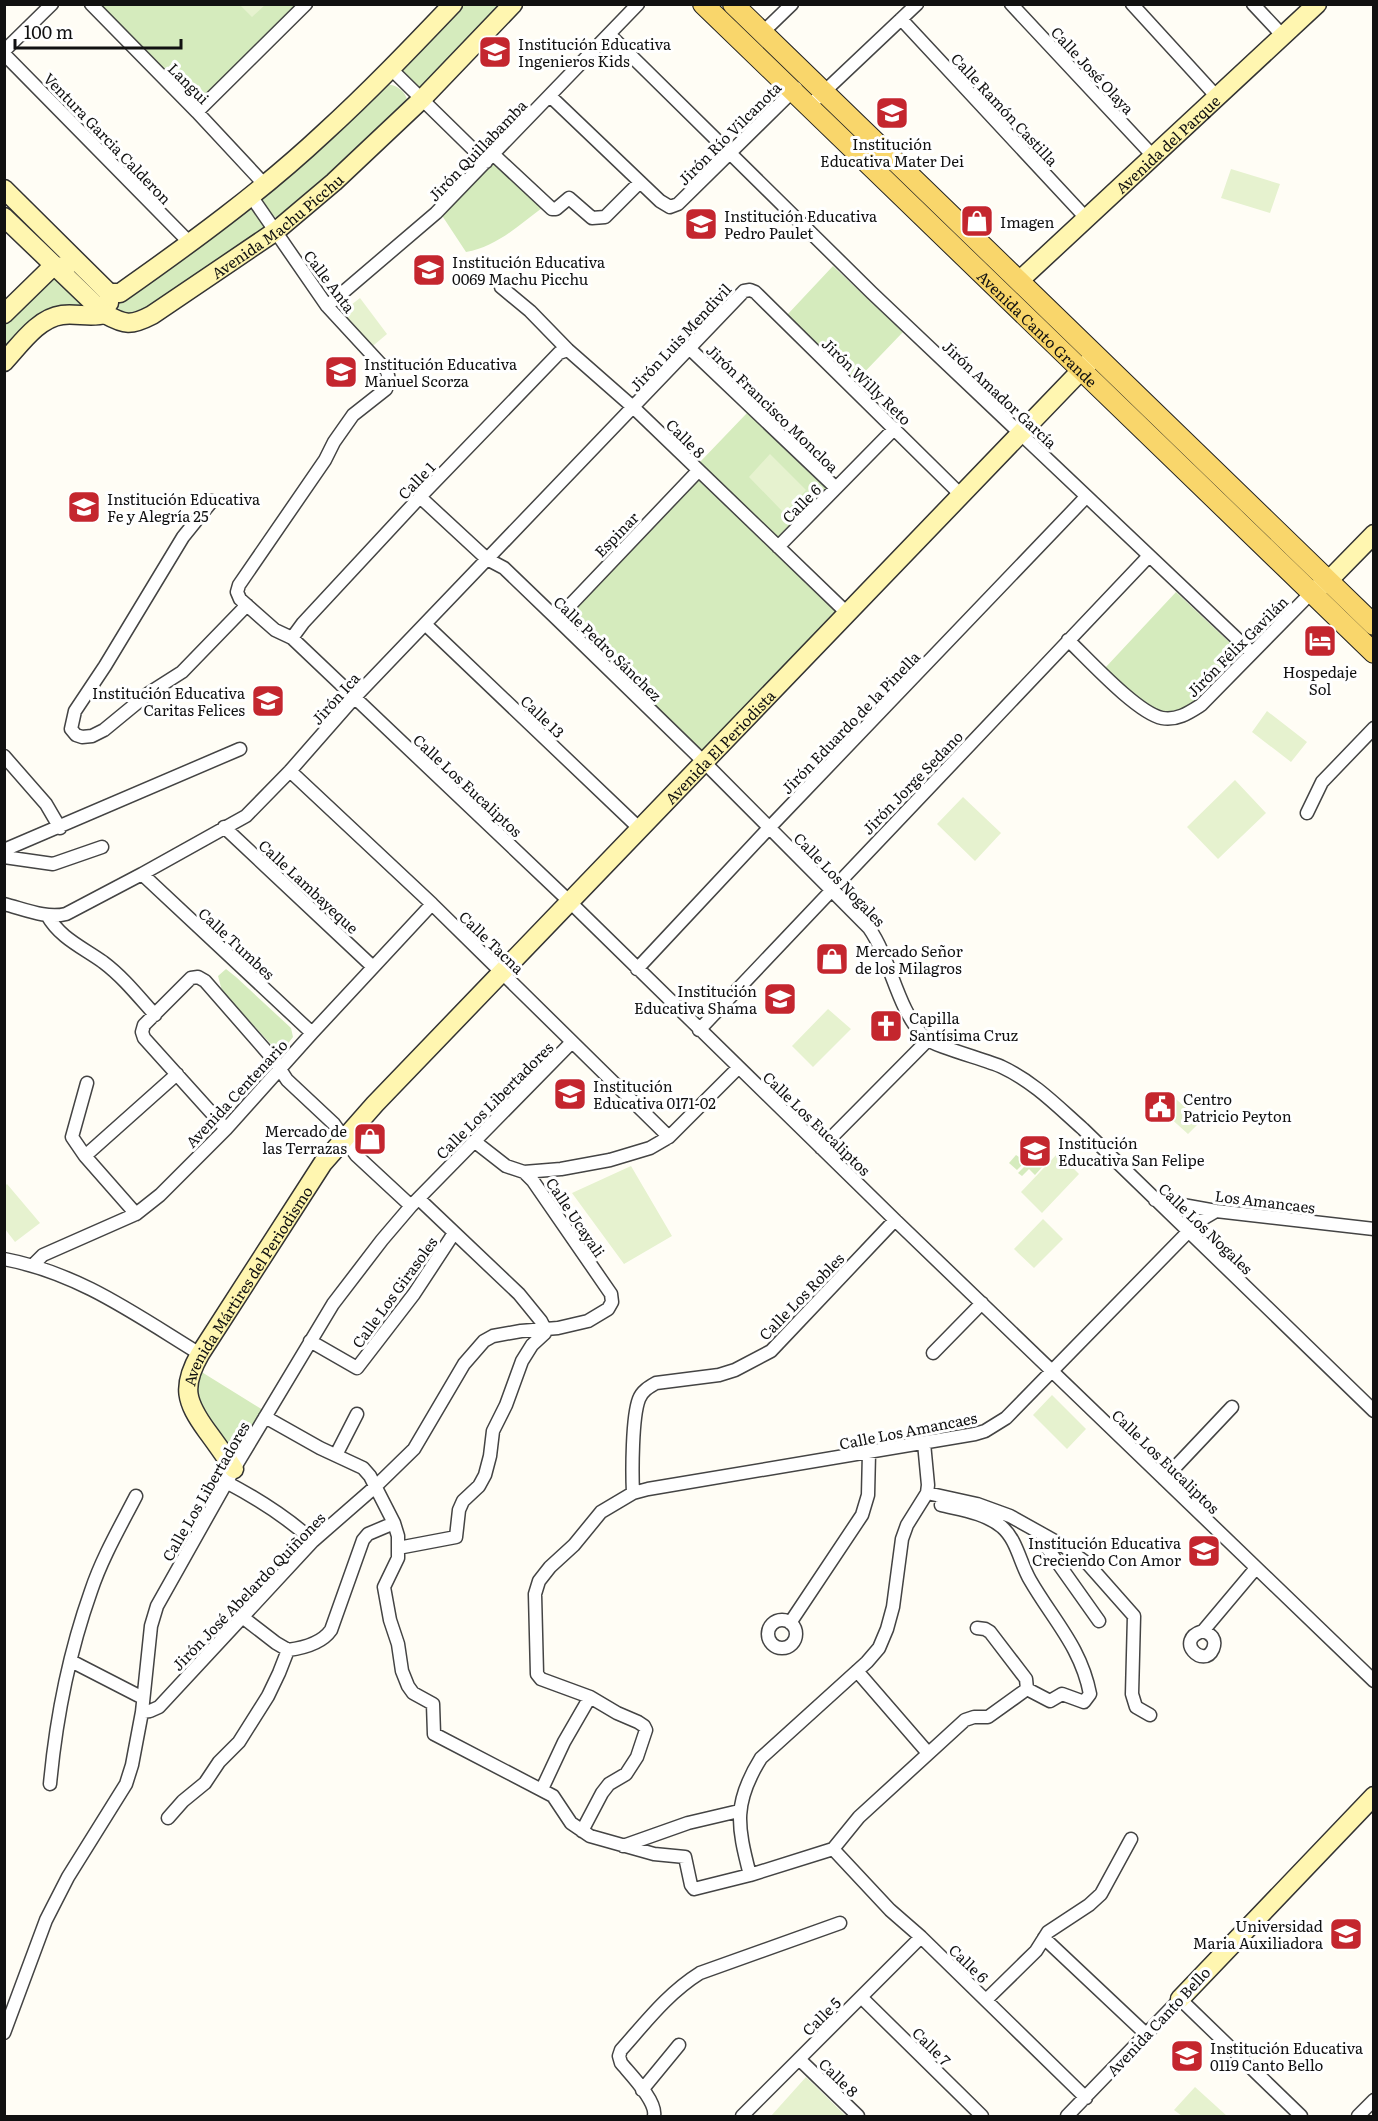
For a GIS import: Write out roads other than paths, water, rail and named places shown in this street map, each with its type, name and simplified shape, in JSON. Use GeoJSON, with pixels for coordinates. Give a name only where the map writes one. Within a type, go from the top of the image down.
{"type":"FeatureCollection","features":[{"type":"Feature","properties":{"kind":"main road","name":"Avenida Canto Grande"},"geometry":{"type":"LineString","coordinates":[[702,4],[1374,653]]}},
{"type":"Feature","properties":{"kind":"main road","name":"Avenida Canto Grande"},"geometry":{"type":"LineString","coordinates":[[744,8],[762,33],[1374,625]]}},
{"type":"Feature","properties":{"kind":"street"},"geometry":{"type":"LineString","coordinates":[[4,52],[52,4]]}},
{"type":"Feature","properties":{"kind":"street","name":"Langui"},"geometry":{"type":"LineString","coordinates":[[91,4],[197,112],[258,190]]}},
{"type":"Feature","properties":{"kind":"street"},"geometry":{"type":"LineString","coordinates":[[197,112],[306,4]]}},
{"type":"Feature","properties":{"kind":"street"},"geometry":{"type":"LineString","coordinates":[[4,189],[109,292],[120,293],[190,243],[258,190],[323,134],[391,69],[453,4]]}},
{"type":"Feature","properties":{"kind":"street","name":"Avenida Machu Picchu"},"geometry":{"type":"LineString","coordinates":[[4,362],[50,318],[62,315],[98,316],[105,314],[118,322],[134,324],[276,231],[334,182],[422,99],[513,4]]}},
{"type":"Feature","properties":{"kind":"street","name":"Jirón Quillabamba"},"geometry":{"type":"LineString","coordinates":[[327,306],[436,213],[638,4]]}},
{"type":"Feature","properties":{"kind":"street"},"geometry":{"type":"LineString","coordinates":[[762,33],[792,4]]}},
{"type":"Feature","properties":{"kind":"street"},"geometry":{"type":"LineString","coordinates":[[808,107],[917,4]]}},
{"type":"Feature","properties":{"kind":"street","name":"Calle José Olaya"},"geometry":{"type":"LineString","coordinates":[[1011,4],[1153,156]]}},
{"type":"Feature","properties":{"kind":"street"},"geometry":{"type":"LineString","coordinates":[[1132,4],[1217,97]]}},
{"type":"Feature","properties":{"kind":"street"},"geometry":{"type":"LineString","coordinates":[[1253,4],[1283,36]]}},
{"type":"Feature","properties":{"kind":"street","name":"Avenida del Parque"},"geometry":{"type":"LineString","coordinates":[[1019,281],[1317,4]]}},
{"type":"Feature","properties":{"kind":"street","name":"Calle Ramón Castilla"},"geometry":{"type":"LineString","coordinates":[[901,19],[1086,218]]}},
{"type":"Feature","properties":{"kind":"street","name":"Jirón Amador García"},"geometry":{"type":"LineString","coordinates":[[610,35],[838,261],[1252,653]]}},
{"type":"Feature","properties":{"kind":"street","name":"Ventura Garcia Calderon"},"geometry":{"type":"LineString","coordinates":[[4,52],[190,243]]}},
{"type":"Feature","properties":{"kind":"street"},"geometry":{"type":"LineString","coordinates":[[391,69],[422,99],[552,209],[556,209],[569,198],[592,218],[605,217],[640,182],[550,96]]}},
{"type":"Feature","properties":{"kind":"street","name":"Jirón Río Vilcanota"},"geometry":{"type":"LineString","coordinates":[[640,182],[670,207],[678,204],[807,76]]}},
{"type":"Feature","properties":{"kind":"street","name":"Calle Anta"},"geometry":{"type":"LineString","coordinates":[[237,592],[239,585],[325,460],[353,414],[386,389],[389,380],[387,371],[327,306],[276,231],[258,190]]}},
{"type":"Feature","properties":{"kind":"street"},"geometry":{"type":"LineString","coordinates":[[4,217],[105,314],[109,292]]}},
{"type":"Feature","properties":{"kind":"street"},"geometry":{"type":"LineString","coordinates":[[4,315],[42,276],[55,267],[83,268]]}},
{"type":"Feature","properties":{"kind":"street","name":"Calle 8"},"geometry":{"type":"LineString","coordinates":[[501,287],[634,408],[847,613]]}},
{"type":"Feature","properties":{"kind":"street","name":"Jirón Luis Mendivil"},"geometry":{"type":"LineString","coordinates":[[634,408],[744,291],[750,290]]}},
{"type":"Feature","properties":{"kind":"street","name":"Jirón Willy Reto"},"geometry":{"type":"LineString","coordinates":[[750,290],[755,292],[895,428],[962,496]]}},
{"type":"Feature","properties":{"kind":"street","name":"Jirón Francisco Moncloa"},"geometry":{"type":"LineString","coordinates":[[690,349],[836,488]]}},
{"type":"Feature","properties":{"kind":"street","name":"Calle 1"},"geometry":{"type":"LineString","coordinates":[[292,638],[303,623],[420,497],[560,353],[568,350]]}},
{"type":"Feature","properties":{"kind":"street","name":"Avenida El Periodista"},"geometry":{"type":"LineString","coordinates":[[344,1138],[1096,355]]}},
{"type":"Feature","properties":{"kind":"street","name":"Jirón Ica"},"geometry":{"type":"LineString","coordinates":[[4,904],[47,915],[66,914],[246,816],[290,771],[354,698],[634,408]]}},
{"type":"Feature","properties":{"kind":"street","name":"Calle 6"},"geometry":{"type":"LineString","coordinates":[[778,547],[895,428]]}},
{"type":"Feature","properties":{"kind":"street","name":"Espinar"},"geometry":{"type":"LineString","coordinates":[[556,619],[698,471]]}},
{"type":"Feature","properties":{"kind":"street","name":"Calle Pedro Sánchez"},"geometry":{"type":"LineString","coordinates":[[420,497],[487,559],[504,568],[769,828]]}},
{"type":"Feature","properties":{"kind":"street","name":"Jirón Eduardo de la Pinella"},"geometry":{"type":"LineString","coordinates":[[637,969],[1086,497]]}},
{"type":"Feature","properties":{"kind":"street"},"geometry":{"type":"LineString","coordinates":[[212,501],[183,537],[75,711],[71,729],[76,735],[82,737],[92,736],[104,730],[149,693],[182,672],[247,605]]}},
{"type":"Feature","properties":{"kind":"street"},"geometry":{"type":"LineString","coordinates":[[1311,593],[1328,581],[1374,534]]}},
{"type":"Feature","properties":{"kind":"street","name":"Jirón Jorge Sedano"},"geometry":{"type":"LineString","coordinates":[[699,1030],[1148,556]]}},
{"type":"Feature","properties":{"kind":"street","name":"Calle Los Eucaliptos"},"geometry":{"type":"LineString","coordinates":[[237,592],[240,598],[275,630],[292,638],[570,902],[738,1068],[1374,1681]]}},
{"type":"Feature","properties":{"kind":"street","name":"Jirón Félix Gavilán"},"geometry":{"type":"LineString","coordinates":[[1068,639],[1144,710],[1162,718],[1183,716],[1201,705],[1311,593]]}},
{"type":"Feature","properties":{"kind":"street","name":"Calle 13"},"geometry":{"type":"LineString","coordinates":[[425,624],[640,830]]}},
{"type":"Feature","properties":{"kind":"street"},"geometry":{"type":"LineString","coordinates":[[1307,813],[1322,782],[1374,728]]}},
{"type":"Feature","properties":{"kind":"street"},"geometry":{"type":"LineString","coordinates":[[4,850],[60,828],[240,749]]}},
{"type":"Feature","properties":{"kind":"street"},"geometry":{"type":"LineString","coordinates":[[4,756],[46,804],[60,828]]}},
{"type":"Feature","properties":{"kind":"street","name":"Calle Tacna"},"geometry":{"type":"LineString","coordinates":[[290,771],[432,904],[669,1137]]}},
{"type":"Feature","properties":{"kind":"street","name":"Calle Lambayeque"},"geometry":{"type":"LineString","coordinates":[[224,827],[373,967]]}},
{"type":"Feature","properties":{"kind":"street","name":"Calle Los Nogales"},"geometry":{"type":"LineString","coordinates":[[769,828],[869,928],[879,943],[912,1020],[927,1041],[983,1059],[1023,1078],[1041,1091],[1374,1411]]}},
{"type":"Feature","properties":{"kind":"street"},"geometry":{"type":"LineString","coordinates":[[4,857],[53,864],[102,847]]}},
{"type":"Feature","properties":{"kind":"street","name":"Calle Tumbes"},"geometry":{"type":"LineString","coordinates":[[142,874],[312,1033]]}},
{"type":"Feature","properties":{"kind":"street","name":"Avenida Centenario"},"geometry":{"type":"LineString","coordinates":[[33,1264],[43,1255],[136,1214],[160,1195],[226,1129],[432,904]]}},
{"type":"Feature","properties":{"kind":"street"},"geometry":{"type":"LineString","coordinates":[[47,915],[62,935],[124,980],[155,1015]]}},
{"type":"Feature","properties":{"kind":"street"},"geometry":{"type":"LineString","coordinates":[[226,1129],[144,1038],[142,1032],[144,1025],[191,978],[198,977],[205,981],[287,1080],[334,1124],[356,1155],[454,1233],[519,1294],[545,1329],[545,1333],[532,1344],[522,1361],[506,1406],[493,1431],[485,1475],[479,1486],[463,1501],[459,1510],[456,1537],[398,1548]]}},
{"type":"Feature","properties":{"kind":"street"},"geometry":{"type":"LineString","coordinates":[[821,1148],[927,1041]]}},
{"type":"Feature","properties":{"kind":"street","name":"Calle Los Libertadores"},"geometry":{"type":"LineString","coordinates":[[4,2033],[46,1920],[68,1877],[126,1784],[142,1712],[151,1626],[158,1606],[230,1475],[333,1304],[381,1240],[415,1202],[572,1042]]}},
{"type":"Feature","properties":{"kind":"street"},"geometry":{"type":"LineString","coordinates":[[524,1172],[561,1169],[610,1160],[650,1148],[669,1137],[738,1068]]}},
{"type":"Feature","properties":{"kind":"street"},"geometry":{"type":"LineString","coordinates":[[85,1156],[177,1074]]}},
{"type":"Feature","properties":{"kind":"street"},"geometry":{"type":"LineString","coordinates":[[87,1083],[72,1137],[85,1156],[136,1214]]}},
{"type":"Feature","properties":{"kind":"street","name":"Avenida Mártires del Periodismo"},"geometry":{"type":"LineString","coordinates":[[230,1475],[189,1401],[190,1376],[200,1354],[323,1163],[344,1138]]}},
{"type":"Feature","properties":{"kind":"street","name":"Calle Ucayali"},"geometry":{"type":"LineString","coordinates":[[474,1141],[506,1166],[524,1172],[611,1294],[612,1302]]}},
{"type":"Feature","properties":{"kind":"street","name":"Los Amancaes"},"geometry":{"type":"LineString","coordinates":[[1154,1200],[1216,1211],[1374,1229]]}},
{"type":"Feature","properties":{"kind":"street","name":"Calle Los Amancaes"},"geometry":{"type":"LineString","coordinates":[[590,1697],[541,1679],[537,1674],[535,1594],[539,1581],[550,1567],[574,1545],[601,1512],[633,1493],[975,1434],[995,1426],[1006,1418],[1199,1221],[1216,1211]]}},
{"type":"Feature","properties":{"kind":"street","name":"Calle Los Robles"},"geometry":{"type":"LineString","coordinates":[[633,1493],[632,1474],[637,1409],[640,1397],[647,1388],[656,1383],[719,1375],[735,1370],[771,1351],[895,1220]]}},
{"type":"Feature","properties":{"kind":"street","name":"Calle Los Girasoles"},"geometry":{"type":"LineString","coordinates":[[310,1341],[357,1368],[414,1294],[454,1233]]}},
{"type":"Feature","properties":{"kind":"street"},"geometry":{"type":"LineString","coordinates":[[4,1259],[33,1264],[87,1285],[200,1354]]}},
{"type":"Feature","properties":{"kind":"street","name":"Jirón José Abelardo Quiñones"},"geometry":{"type":"LineString","coordinates":[[142,1712],[159,1707],[313,1541],[414,1449],[464,1364],[484,1341],[493,1336],[588,1321],[608,1309],[612,1302]]}},
{"type":"Feature","properties":{"kind":"street"},"geometry":{"type":"LineString","coordinates":[[933,1353],[981,1303]]}},
{"type":"Feature","properties":{"kind":"street"},"geometry":{"type":"LineString","coordinates":[[1164,1479],[1232,1407]]}},
{"type":"Feature","properties":{"kind":"street"},"geometry":{"type":"LineString","coordinates":[[336,1455],[357,1414]]}},
{"type":"Feature","properties":{"kind":"street"},"geometry":{"type":"LineString","coordinates":[[265,1417],[363,1468],[375,1486],[398,1536],[396,1563],[384,1587],[402,1671],[413,1693],[429,1701],[435,1708],[434,1734],[553,1796],[571,1823],[582,1832],[654,1854],[685,1857],[691,1885],[694,1889],[750,1875],[833,1849],[859,1817],[965,1720],[974,1717],[988,1717],[1027,1689]]}},
{"type":"Feature","properties":{"kind":"street"},"geometry":{"type":"LineString","coordinates":[[750,1875],[741,1840],[739,1810],[749,1778],[761,1758],[857,1671],[879,1648],[893,1607],[902,1539],[907,1525],[925,1497],[928,1485],[924,1443]]}},
{"type":"Feature","properties":{"kind":"street"},"geometry":{"type":"LineString","coordinates":[[790,1623],[862,1515],[868,1495],[869,1453]]}},
{"type":"Feature","properties":{"kind":"street"},"geometry":{"type":"LineString","coordinates":[[230,1475],[313,1541]]}},
{"type":"Feature","properties":{"kind":"street"},"geometry":{"type":"LineString","coordinates":[[50,1784],[61,1706],[91,1590],[136,1496]]}},
{"type":"Feature","properties":{"kind":"street"},"geometry":{"type":"LineString","coordinates":[[925,1497],[994,1510],[1010,1516],[1062,1545],[1088,1564],[1134,1616],[1132,1694],[1136,1707],[1150,1715]]}},
{"type":"Feature","properties":{"kind":"street"},"geometry":{"type":"LineString","coordinates":[[925,1497],[992,1520],[1004,1528],[1013,1541],[1029,1579],[1076,1650],[1090,1694],[1084,1702],[1062,1694],[1050,1701],[1027,1689]]}},
{"type":"Feature","properties":{"kind":"street"},"geometry":{"type":"LineString","coordinates":[[288,1650],[320,1641],[326,1636],[331,1630],[363,1540],[368,1534],[394,1523]]}},
{"type":"Feature","properties":{"kind":"street"},"geometry":{"type":"LineString","coordinates":[[1041,1534],[1043,1542],[1100,1621]]}},
{"type":"Feature","properties":{"kind":"street"},"geometry":{"type":"LineString","coordinates":[[1203,1631],[1256,1568]]}},
{"type":"Feature","properties":{"kind":"street"},"geometry":{"type":"LineString","coordinates":[[242,1616],[288,1650]]}},
{"type":"Feature","properties":{"kind":"street"},"geometry":{"type":"LineString","coordinates":[[977,1628],[990,1632],[1026,1679],[1027,1689]]}},
{"type":"Feature","properties":{"kind":"street"},"geometry":{"type":"LineString","coordinates":[[168,1818],[183,1801],[205,1783],[219,1762],[239,1742],[268,1696],[288,1650]]}},
{"type":"Feature","properties":{"kind":"street"},"geometry":{"type":"LineString","coordinates":[[71,1661],[143,1698]]}},
{"type":"Feature","properties":{"kind":"street"},"geometry":{"type":"LineString","coordinates":[[857,1671],[928,1753]]}},
{"type":"Feature","properties":{"kind":"street"},"geometry":{"type":"LineString","coordinates":[[542,1789],[564,1742],[590,1697],[644,1726],[645,1737],[637,1757],[626,1774],[609,1784],[602,1793],[582,1832]]}},
{"type":"Feature","properties":{"kind":"street","name":"Avenida Canto Bello"},"geometry":{"type":"LineString","coordinates":[[1067,2116],[1374,1796]]}},
{"type":"Feature","properties":{"kind":"street"},"geometry":{"type":"LineString","coordinates":[[622,1846],[688,1823],[739,1810]]}},
{"type":"Feature","properties":{"kind":"street"},"geometry":{"type":"LineString","coordinates":[[986,2000],[1036,1951],[1055,1927],[1089,1905],[1101,1894],[1131,1839]]}},
{"type":"Feature","properties":{"kind":"street","name":"Calle 6"},"geometry":{"type":"LineString","coordinates":[[833,1849],[890,1910],[921,1937],[1086,2098]]}},
{"type":"Feature","properties":{"kind":"street"},"geometry":{"type":"LineString","coordinates":[[654,2116],[653,2106],[621,2063],[619,2056],[621,2050],[681,1985],[700,1973],[840,1923]]}},
{"type":"Feature","properties":{"kind":"street","name":"Calle 5"},"geometry":{"type":"LineString","coordinates":[[742,2116],[921,1937]]}},
{"type":"Feature","properties":{"kind":"street"},"geometry":{"type":"LineString","coordinates":[[1044,1938],[1146,2034]]}},
{"type":"Feature","properties":{"kind":"street","name":"Calle 7"},"geometry":{"type":"LineString","coordinates":[[861,1997],[982,2116]]}},
{"type":"Feature","properties":{"kind":"street"},"geometry":{"type":"LineString","coordinates":[[1180,1999],[1301,2116]]}},
{"type":"Feature","properties":{"kind":"street"},"geometry":{"type":"LineString","coordinates":[[642,2090],[679,2045]]}},
{"type":"Feature","properties":{"kind":"street","name":"Calle 8"},"geometry":{"type":"LineString","coordinates":[[800,2059],[858,2116]]}},
{"type":"Feature","properties":{"kind":"street"},"geometry":{"type":"LineString","coordinates":[[1358,2116],[1374,2100]]}},
{"type":"Feature","properties":{"kind":"place","name":"Institución Educativa Ingenieros Kids"},"geometry":{"type":"Point","coordinates":[495,52]}},
{"type":"Feature","properties":{"kind":"place","name":"Institución Educativa Mater Dei"},"geometry":{"type":"Point","coordinates":[892,113]}},
{"type":"Feature","properties":{"kind":"place","name":"Imagen"},"geometry":{"type":"Point","coordinates":[977,221]}},
{"type":"Feature","properties":{"kind":"place","name":"Institución Educativa Pedro Paulet"},"geometry":{"type":"Point","coordinates":[701,224]}},
{"type":"Feature","properties":{"kind":"place","name":"Institución Educativa 0069 Machu Picchu"},"geometry":{"type":"Point","coordinates":[429,270]}},
{"type":"Feature","properties":{"kind":"place","name":"Institución Educativa Manuel Scorza"},"geometry":{"type":"Point","coordinates":[341,372]}},
{"type":"Feature","properties":{"kind":"place","name":"Institución Educativa Fe y Alegría 25"},"geometry":{"type":"Point","coordinates":[84,507]}},
{"type":"Feature","properties":{"kind":"place","name":"Hospedaje Sol"},"geometry":{"type":"Point","coordinates":[1320,641]}},
{"type":"Feature","properties":{"kind":"place","name":"Institución Educativa Caritas Felices"},"geometry":{"type":"Point","coordinates":[268,701]}},
{"type":"Feature","properties":{"kind":"place","name":"Mercado Señor de los Milagros"},"geometry":{"type":"Point","coordinates":[832,959]}},
{"type":"Feature","properties":{"kind":"place","name":"Institución Educativa Shama"},"geometry":{"type":"Point","coordinates":[780,999]}},
{"type":"Feature","properties":{"kind":"place","name":"Capilla Santísima Cruz"},"geometry":{"type":"Point","coordinates":[886,1026]}},
{"type":"Feature","properties":{"kind":"place","name":"Institución Educativa 0171-02"},"geometry":{"type":"Point","coordinates":[570,1094]}},
{"type":"Feature","properties":{"kind":"place","name":"Centro Patricio Peyton"},"geometry":{"type":"Point","coordinates":[1160,1107]}},
{"type":"Feature","properties":{"kind":"place","name":"Mercado de las Terrazas"},"geometry":{"type":"Point","coordinates":[370,1139]}},
{"type":"Feature","properties":{"kind":"place","name":"Institución Educativa San Felipe"},"geometry":{"type":"Point","coordinates":[1035,1151]}},
{"type":"Feature","properties":{"kind":"place","name":"Institución Educativa Creciendo Con Amor"},"geometry":{"type":"Point","coordinates":[1204,1551]}},
{"type":"Feature","properties":{"kind":"place","name":"Universidad Maria Auxiliadora"},"geometry":{"type":"Point","coordinates":[1346,1934]}},
{"type":"Feature","properties":{"kind":"place","name":"Institución Educativa 0119 Canto Bello"},"geometry":{"type":"Point","coordinates":[1187,2056]}}]}
